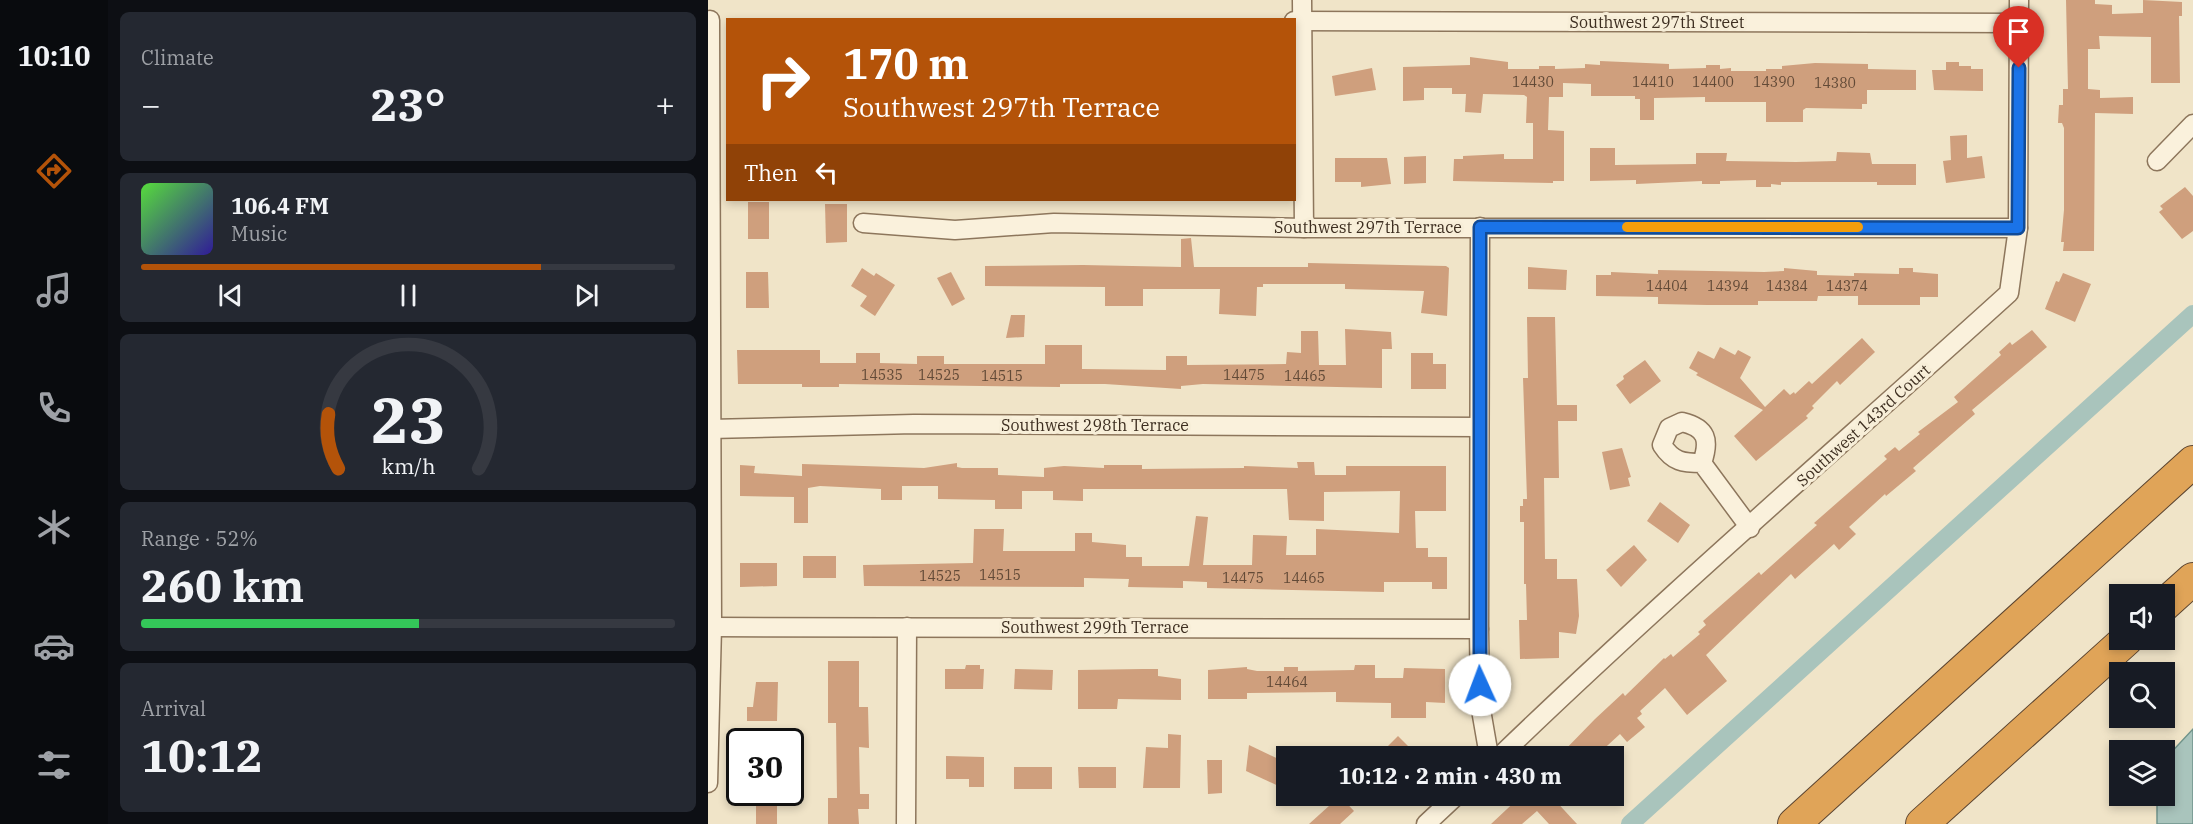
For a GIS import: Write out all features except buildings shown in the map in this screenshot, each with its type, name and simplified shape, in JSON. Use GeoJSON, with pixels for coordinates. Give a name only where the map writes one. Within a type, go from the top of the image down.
{"type":"FeatureCollection","features":[{"type":"Feature","properties":{"kind":"highway"},"geometry":{"type":"LineString","coordinates":[[1794,824],[2193,462]]}},
{"type":"Feature","properties":{"kind":"highway"},"geometry":{"type":"LineString","coordinates":[[2175,595],[2193,579]]}},
{"type":"Feature","properties":{"kind":"highway"},"geometry":{"type":"LineString","coordinates":[[1922,824],[2115,650]]}},
{"type":"Feature","properties":{"kind":"street"},"geometry":{"type":"LineString","coordinates":[[1302,0],[1298,21],[1304,228]]}},
{"type":"Feature","properties":{"kind":"street","name":"Southwest 143rd Court"},"geometry":{"type":"LineString","coordinates":[[1510,746],[1621,639],[1750,528],[2009,293],[2018,228],[2019,0]]}},
{"type":"Feature","properties":{"kind":"street"},"geometry":{"type":"LineString","coordinates":[[708,783],[712,627],[710,429],[715,20]]}},
{"type":"Feature","properties":{"kind":"street","name":"Southwest 297th Street"},"geometry":{"type":"LineString","coordinates":[[1298,21],[2019,23]]}},
{"type":"Feature","properties":{"kind":"street"},"geometry":{"type":"LineString","coordinates":[[2157,161],[2193,124]]}},
{"type":"Feature","properties":{"kind":"street","name":"Southwest 297th Terrace"},"geometry":{"type":"LineString","coordinates":[[863,223],[955,230],[1054,223],[1304,228],[2018,228]]}},
{"type":"Feature","properties":{"kind":"street"},"geometry":{"type":"LineString","coordinates":[[1480,227],[1480,704],[1487,746]]}},
{"type":"Feature","properties":{"kind":"street","name":"Southwest 298th Terrace"},"geometry":{"type":"LineString","coordinates":[[710,429],[914,424],[1479,427]]}},
{"type":"Feature","properties":{"kind":"street"},"geometry":{"type":"LineString","coordinates":[[1702,463],[1750,528]]}},
{"type":"Feature","properties":{"kind":"street","name":"Southwest 299th Terrace"},"geometry":{"type":"LineString","coordinates":[[712,627],[1479,629]]}},
{"type":"Feature","properties":{"kind":"street"},"geometry":{"type":"LineString","coordinates":[[906,824],[907,627]]}},
{"type":"Feature","properties":{"kind":"street"},"geometry":{"type":"LineString","coordinates":[[1426,824],[1445,806]]}},
{"type":"Feature","properties":{"kind":"water"},"geometry":{"type":"Polygon","coordinates":[[[2193,729],[2193,824],[2157,824],[2157,806],[2175,806],[2175,748],[2193,729]]]}},
{"type":"Feature","properties":{"kind":"waterway"},"geometry":{"type":"LineString","coordinates":[[1630,824],[2193,314]]}},
{"type":"Feature","properties":{"kind":"slow traffic"},"geometry":{"type":"LineString","coordinates":[[1627,227],[1858,227]]}},
{"type":"Feature","properties":{"kind":"route"},"geometry":{"type":"LineString","coordinates":[[1480,685],[1480,227],[2018,228],[2019,68]]}}]}
